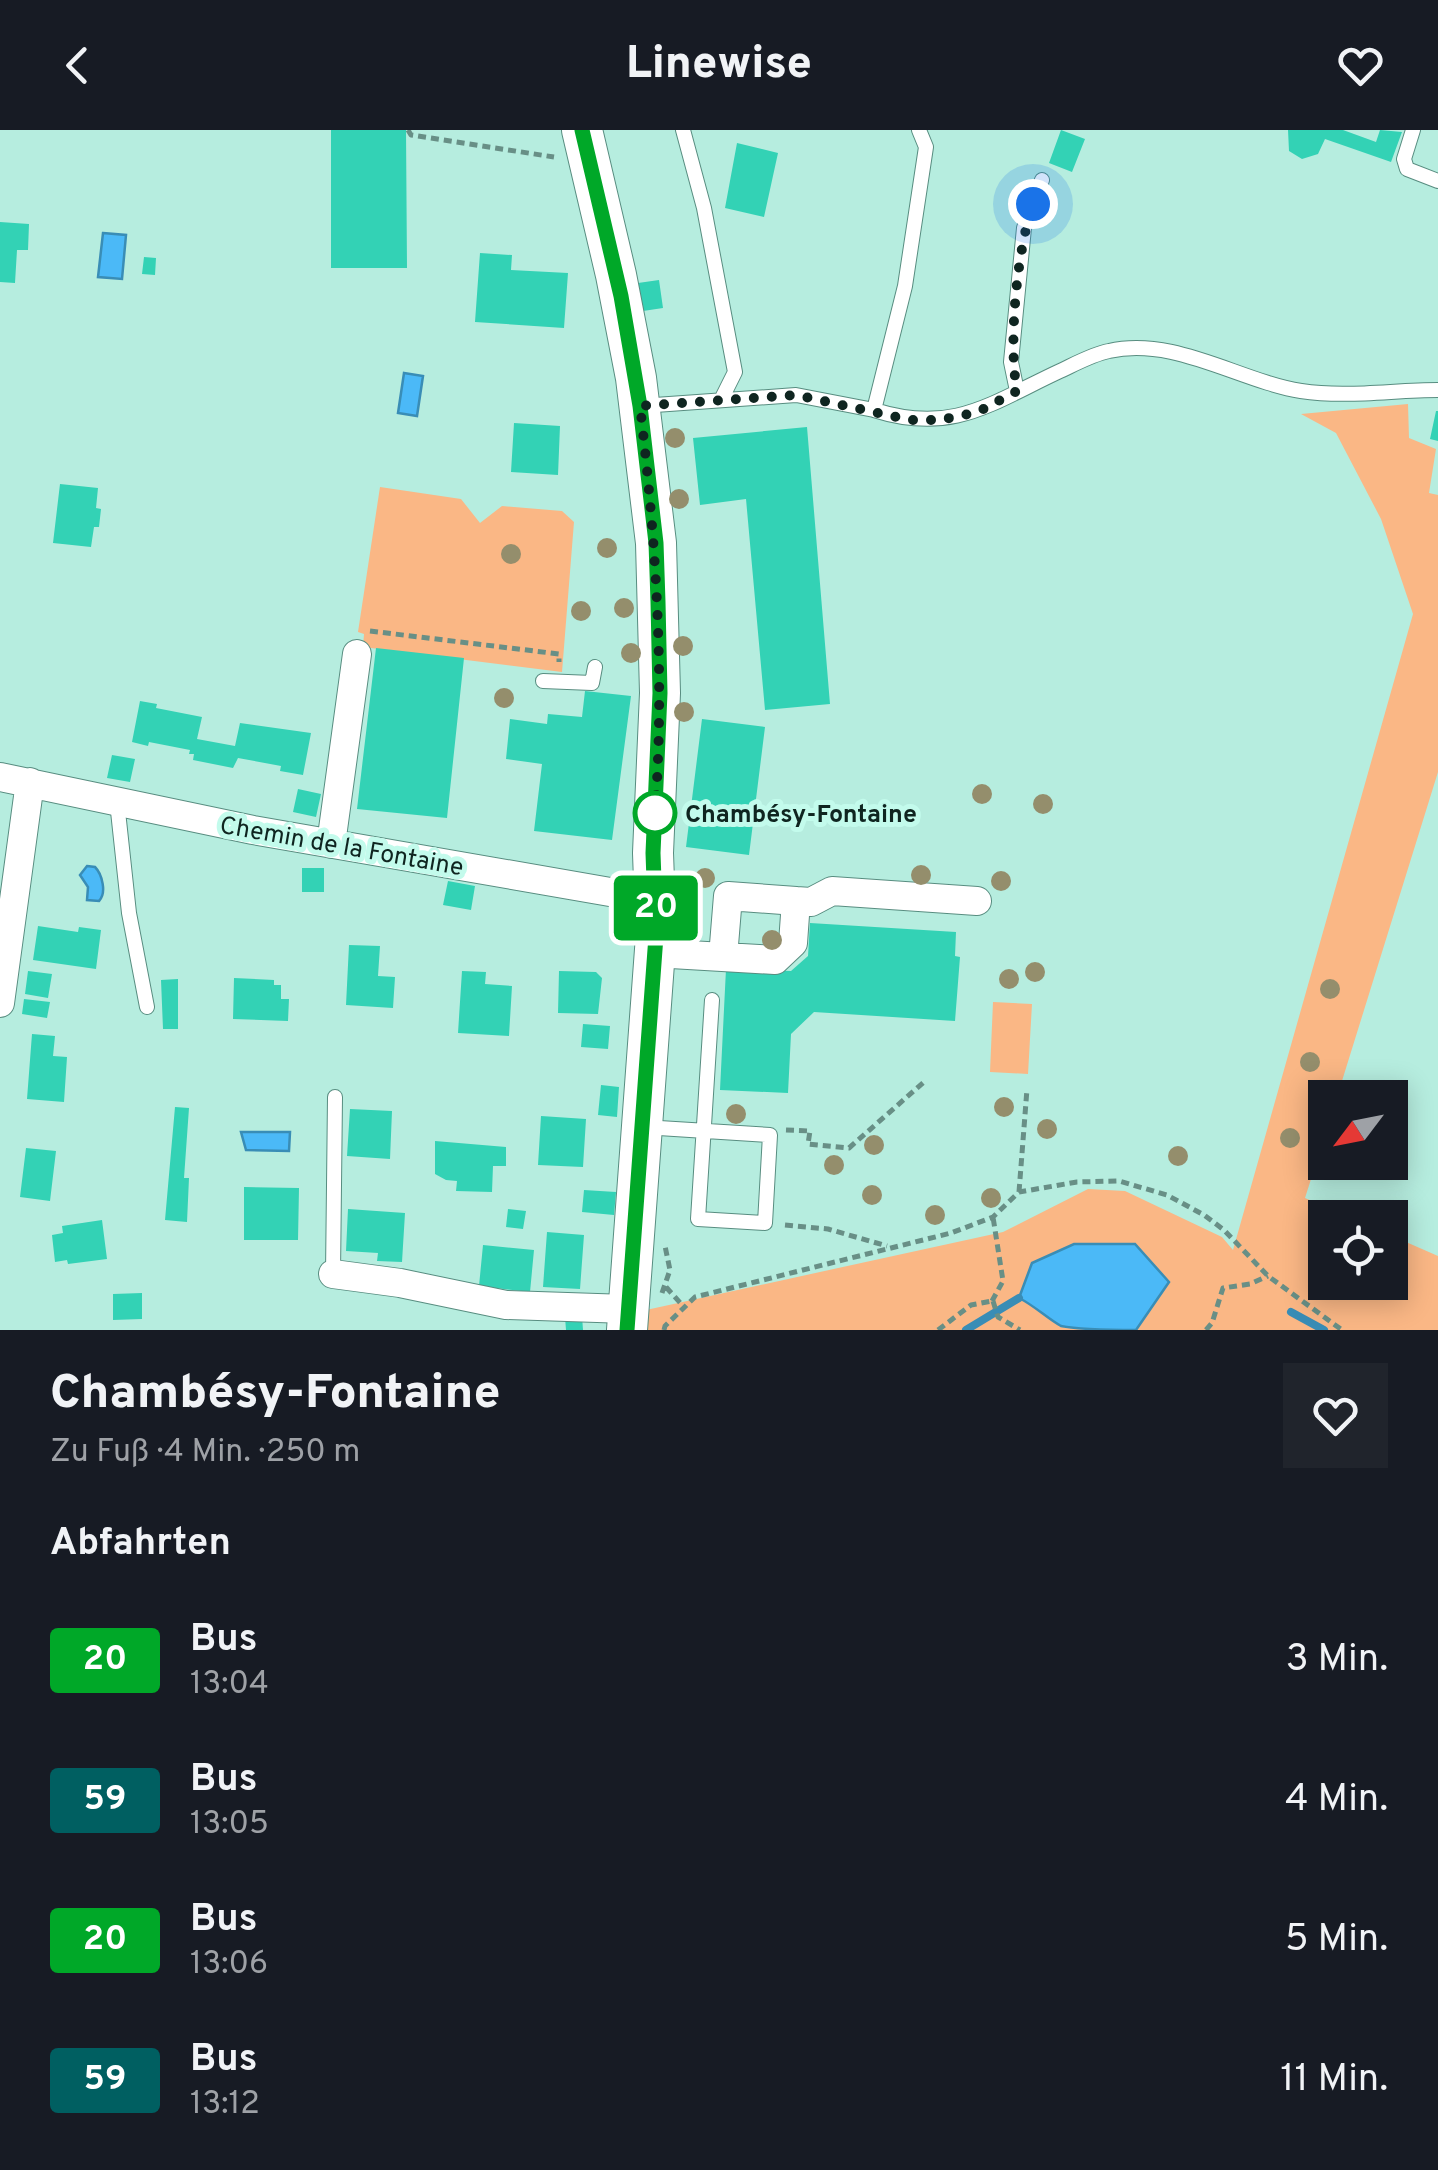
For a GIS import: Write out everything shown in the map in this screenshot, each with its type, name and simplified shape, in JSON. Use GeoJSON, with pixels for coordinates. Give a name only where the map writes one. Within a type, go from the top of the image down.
{"type":"FeatureCollection","features":[{"type":"Feature","properties":{"kind":"street"},"geometry":{"type":"LineString","coordinates":[[333,1274],[400,1283],[506,1306],[627,1320],[656,900],[653,853],[660,693],[656,543],[640,406],[619,290],[585,143]]}},
{"type":"Feature","properties":{"kind":"street"},"geometry":{"type":"LineString","coordinates":[[331,844],[359,642]]}},
{"type":"Feature","properties":{"kind":"street","name":"Chemin de la Fontaine"},"geometry":{"type":"LineString","coordinates":[[0,778],[331,844],[656,900]]}},
{"type":"Feature","properties":{"kind":"street"},"geometry":{"type":"LineString","coordinates":[[0,1003],[30,782]]}},
{"type":"Feature","properties":{"kind":"street"},"geometry":{"type":"LineString","coordinates":[[723,957],[728,896],[811,902],[832,892],[978,901]]}},
{"type":"Feature","properties":{"kind":"street"},"geometry":{"type":"LineString","coordinates":[[654,953],[775,960],[793,943],[796,901]]}},
{"type":"Feature","properties":{"kind":"lane"},"geometry":{"type":"LineString","coordinates":[[684,130],[704,208],[735,372],[721,400]]}},
{"type":"Feature","properties":{"kind":"lane"},"geometry":{"type":"LineString","coordinates":[[874,410],[905,286],[926,146],[919,130]]}},
{"type":"Feature","properties":{"kind":"lane"},"geometry":{"type":"LineString","coordinates":[[1413,130],[1404,159],[1407,169],[1438,181]]}},
{"type":"Feature","properties":{"kind":"lane"},"geometry":{"type":"LineString","coordinates":[[1017,391],[1012,362],[1024,228],[1042,180]]}},
{"type":"Feature","properties":{"kind":"lane"},"geometry":{"type":"LineString","coordinates":[[640,406],[796,395],[910,420],[940,420],[978,412],[1110,350],[1146,348],[1294,390],[1325,394],[1438,390]]}},
{"type":"Feature","properties":{"kind":"lane"},"geometry":{"type":"LineString","coordinates":[[550,681],[592,683],[596,667]]}},
{"type":"Feature","properties":{"kind":"lane"},"geometry":{"type":"LineString","coordinates":[[117,801],[129,913],[147,1008]]}},
{"type":"Feature","properties":{"kind":"lane"},"geometry":{"type":"LineString","coordinates":[[642,1127],[704,1132],[770,1135],[765,1222],[698,1220],[704,1132],[712,1000]]}},
{"type":"Feature","properties":{"kind":"lane"},"geometry":{"type":"LineString","coordinates":[[333,1274],[335,1097]]}},
{"type":"Feature","properties":{"kind":"path"},"geometry":{"type":"LineString","coordinates":[[408,130],[412,135],[544,155],[585,143]]}},
{"type":"Feature","properties":{"kind":"path"},"geometry":{"type":"LineString","coordinates":[[359,642],[559,654],[550,681]]}},
{"type":"Feature","properties":{"kind":"path"},"geometry":{"type":"LineString","coordinates":[[784,1130],[810,1131],[808,1144],[848,1148],[925,1081]]}},
{"type":"Feature","properties":{"kind":"path"},"geometry":{"type":"LineString","coordinates":[[1019,1192],[1027,1089]]}},
{"type":"Feature","properties":{"kind":"path"},"geometry":{"type":"LineString","coordinates":[[664,1330],[695,1297],[937,1237],[993,1217],[1019,1192],[1100,1180],[1151,1189],[1185,1203],[1224,1230],[1268,1276],[1342,1330]]}},
{"type":"Feature","properties":{"kind":"path"},"geometry":{"type":"LineString","coordinates":[[993,1217],[1003,1281],[992,1301],[998,1317],[1020,1330]]}},
{"type":"Feature","properties":{"kind":"path"},"geometry":{"type":"LineString","coordinates":[[765,1222],[828,1229],[890,1246]]}},
{"type":"Feature","properties":{"kind":"path"},"geometry":{"type":"LineString","coordinates":[[1206,1330],[1212,1324],[1224,1288],[1268,1276]]}},
{"type":"Feature","properties":{"kind":"path"},"geometry":{"type":"LineString","coordinates":[[666,1287],[683,1306]]}},
{"type":"Feature","properties":{"kind":"path"},"geometry":{"type":"LineString","coordinates":[[938,1330],[971,1305],[992,1301]]}},
{"type":"Feature","properties":{"kind":"shaded area"},"geometry":{"type":"Polygon","coordinates":[[[1408,404],[1409,438],[1436,449],[1429,493],[1438,495],[1438,772],[1342,1080],[1308,1080],[1311,1180],[1305,1198],[1310,1200],[1308,1300],[1408,1300],[1408,1243],[1438,1256],[1438,1330],[647,1330],[646,1310],[1003,1232],[1088,1189],[1125,1191],[1222,1237],[1233,1250],[1413,614],[1381,519],[1336,433],[1301,414],[1408,404]]]}},
{"type":"Feature","properties":{"kind":"shaded area"},"geometry":{"type":"Polygon","coordinates":[[[380,487],[461,499],[480,523],[502,506],[562,511],[574,522],[562,672],[363,647],[364,634],[358,632],[380,487]]]}},
{"type":"Feature","properties":{"kind":"shaded area"},"geometry":{"type":"Polygon","coordinates":[[[993,1002],[1032,1004],[1028,1074],[990,1072],[993,1002]]]}},
{"type":"Feature","properties":{"kind":"water"},"geometry":{"type":"Polygon","coordinates":[[[103,233],[126,235],[122,279],[98,277],[103,233]]]}},
{"type":"Feature","properties":{"kind":"water"},"geometry":{"type":"Polygon","coordinates":[[[404,373],[423,376],[417,416],[398,413],[404,373]]]}},
{"type":"Feature","properties":{"kind":"water"},"geometry":{"type":"Polygon","coordinates":[[[87,866],[95,867],[101,879],[103,893],[99,901],[87,900],[88,887],[80,875],[87,866]]]}},
{"type":"Feature","properties":{"kind":"water"},"geometry":{"type":"Polygon","coordinates":[[[241,1132],[290,1132],[289,1151],[246,1150],[241,1132]]]}},
{"type":"Feature","properties":{"kind":"water"},"geometry":{"type":"Polygon","coordinates":[[[1074,1244],[1135,1244],[1169,1282],[1136,1330],[1061,1326],[1019,1298],[1032,1263],[1074,1244]]]}},
{"type":"Feature","properties":{"kind":"building"},"geometry":{"type":"Polygon","coordinates":[[[331,130],[406,130],[407,268],[331,268],[331,130]]]}},
{"type":"Feature","properties":{"kind":"building"},"geometry":{"type":"Polygon","coordinates":[[[1061,130],[1085,139],[1072,172],[1049,163],[1061,130]]]}},
{"type":"Feature","properties":{"kind":"building"},"geometry":{"type":"Polygon","coordinates":[[[1288,130],[1343,130],[1376,142],[1380,130],[1402,132],[1391,162],[1325,139],[1318,154],[1302,159],[1289,151],[1288,130]]]}},
{"type":"Feature","properties":{"kind":"building"},"geometry":{"type":"Polygon","coordinates":[[[737,143],[778,153],[764,217],[725,208],[737,143]]]}},
{"type":"Feature","properties":{"kind":"building"},"geometry":{"type":"Polygon","coordinates":[[[0,222],[29,224],[28,250],[17,250],[15,283],[0,282],[0,222]]]}},
{"type":"Feature","properties":{"kind":"building"},"geometry":{"type":"Polygon","coordinates":[[[480,253],[512,255],[511,270],[568,273],[564,328],[475,322],[480,253]]]}},
{"type":"Feature","properties":{"kind":"building"},"geometry":{"type":"Polygon","coordinates":[[[144,257],[156,258],[155,275],[142,274],[144,257]]]}},
{"type":"Feature","properties":{"kind":"building"},"geometry":{"type":"Polygon","coordinates":[[[659,280],[663,308],[643,311],[638,283],[659,280]]]}},
{"type":"Feature","properties":{"kind":"building"},"geometry":{"type":"Polygon","coordinates":[[[1438,411],[1438,441],[1430,439],[1438,411]]]}},
{"type":"Feature","properties":{"kind":"building"},"geometry":{"type":"Polygon","coordinates":[[[514,423],[560,426],[558,475],[511,472],[514,423]]]}},
{"type":"Feature","properties":{"kind":"building"},"geometry":{"type":"Polygon","coordinates":[[[807,427],[830,704],[765,710],[746,499],[700,505],[693,438],[807,427]]]}},
{"type":"Feature","properties":{"kind":"building"},"geometry":{"type":"Polygon","coordinates":[[[60,484],[98,488],[99,527],[94,527],[91,547],[53,543],[60,484]]]}},
{"type":"Feature","properties":{"kind":"building"},"geometry":{"type":"Polygon","coordinates":[[[376,648],[464,658],[447,818],[357,809],[376,648]]]}},
{"type":"Feature","properties":{"kind":"building"},"geometry":{"type":"Polygon","coordinates":[[[585,691],[631,696],[612,840],[534,831],[542,764],[506,759],[510,719],[547,724],[548,714],[582,717],[585,691]]]}},
{"type":"Feature","properties":{"kind":"building"},"geometry":{"type":"Polygon","coordinates":[[[140,701],[202,717],[197,739],[235,746],[240,723],[311,733],[303,775],[280,771],[281,766],[238,758],[233,768],[193,760],[190,750],[132,742],[140,701]]]}},
{"type":"Feature","properties":{"kind":"building"},"geometry":{"type":"Polygon","coordinates":[[[702,719],[765,727],[749,855],[686,847],[702,719]]]}},
{"type":"Feature","properties":{"kind":"building"},"geometry":{"type":"Polygon","coordinates":[[[112,755],[135,759],[130,782],[107,778],[112,755]]]}},
{"type":"Feature","properties":{"kind":"building"},"geometry":{"type":"Polygon","coordinates":[[[298,789],[321,794],[316,817],[293,812],[298,789]]]}},
{"type":"Feature","properties":{"kind":"building"},"geometry":{"type":"Polygon","coordinates":[[[302,868],[324,868],[324,892],[302,892],[302,868]]]}},
{"type":"Feature","properties":{"kind":"building"},"geometry":{"type":"Polygon","coordinates":[[[448,881],[475,886],[471,910],[443,905],[448,881]]]}},
{"type":"Feature","properties":{"kind":"building"},"geometry":{"type":"Polygon","coordinates":[[[810,923],[956,932],[955,956],[960,957],[955,1021],[814,1012],[791,1034],[788,1093],[720,1090],[726,969],[791,971],[808,956],[810,923]]]}},
{"type":"Feature","properties":{"kind":"building"},"geometry":{"type":"Polygon","coordinates":[[[38,926],[78,932],[79,927],[101,930],[96,969],[33,960],[38,926]]]}},
{"type":"Feature","properties":{"kind":"building"},"geometry":{"type":"Polygon","coordinates":[[[349,945],[380,946],[378,976],[395,977],[393,1008],[346,1005],[349,945]]]}},
{"type":"Feature","properties":{"kind":"building"},"geometry":{"type":"Polygon","coordinates":[[[28,971],[52,974],[48,998],[25,994],[28,971]]]}},
{"type":"Feature","properties":{"kind":"building"},"geometry":{"type":"Polygon","coordinates":[[[462,971],[486,972],[485,984],[512,986],[509,1036],[458,1033],[462,971]]]}},
{"type":"Feature","properties":{"kind":"building"},"geometry":{"type":"Polygon","coordinates":[[[559,971],[596,972],[602,978],[598,1014],[558,1013],[559,971]]]}},
{"type":"Feature","properties":{"kind":"building"},"geometry":{"type":"Polygon","coordinates":[[[234,978],[274,980],[274,985],[281,985],[281,999],[289,999],[288,1021],[233,1019],[234,978]]]}},
{"type":"Feature","properties":{"kind":"building"},"geometry":{"type":"Polygon","coordinates":[[[178,979],[178,1029],[163,1029],[161,980],[178,979]]]}},
{"type":"Feature","properties":{"kind":"building"},"geometry":{"type":"Polygon","coordinates":[[[24,999],[50,1002],[47,1018],[22,1014],[24,999]]]}},
{"type":"Feature","properties":{"kind":"building"},"geometry":{"type":"Polygon","coordinates":[[[583,1024],[610,1026],[608,1049],[581,1047],[583,1024]]]}},
{"type":"Feature","properties":{"kind":"building"},"geometry":{"type":"Polygon","coordinates":[[[32,1034],[55,1036],[53,1056],[67,1057],[64,1102],[27,1099],[32,1034]]]}},
{"type":"Feature","properties":{"kind":"building"},"geometry":{"type":"Polygon","coordinates":[[[601,1085],[619,1087],[617,1117],[598,1115],[601,1085]]]}},
{"type":"Feature","properties":{"kind":"building"},"geometry":{"type":"Polygon","coordinates":[[[175,1107],[189,1108],[184,1178],[189,1178],[187,1222],[165,1220],[175,1107]]]}},
{"type":"Feature","properties":{"kind":"building"},"geometry":{"type":"Polygon","coordinates":[[[350,1109],[392,1111],[390,1159],[347,1156],[350,1109]]]}},
{"type":"Feature","properties":{"kind":"building"},"geometry":{"type":"Polygon","coordinates":[[[541,1116],[586,1119],[583,1167],[538,1165],[541,1116]]]}},
{"type":"Feature","properties":{"kind":"building"},"geometry":{"type":"Polygon","coordinates":[[[435,1141],[506,1147],[506,1166],[493,1166],[492,1192],[456,1191],[457,1181],[435,1174],[435,1141]]]}},
{"type":"Feature","properties":{"kind":"building"},"geometry":{"type":"Polygon","coordinates":[[[26,1148],[56,1151],[50,1201],[20,1197],[26,1148]]]}},
{"type":"Feature","properties":{"kind":"building"},"geometry":{"type":"Polygon","coordinates":[[[244,1187],[299,1188],[298,1240],[244,1240],[244,1187]]]}},
{"type":"Feature","properties":{"kind":"building"},"geometry":{"type":"Polygon","coordinates":[[[584,1190],[616,1192],[614,1215],[582,1212],[584,1190]]]}},
{"type":"Feature","properties":{"kind":"building"},"geometry":{"type":"Polygon","coordinates":[[[348,1209],[405,1213],[402,1262],[377,1261],[378,1253],[346,1251],[348,1209]]]}},
{"type":"Feature","properties":{"kind":"building"},"geometry":{"type":"Polygon","coordinates":[[[508,1209],[526,1211],[523,1229],[506,1227],[508,1209]]]}},
{"type":"Feature","properties":{"kind":"building"},"geometry":{"type":"Polygon","coordinates":[[[102,1220],[107,1259],[55,1262],[52,1235],[63,1233],[62,1226],[102,1220]]]}},
{"type":"Feature","properties":{"kind":"building"},"geometry":{"type":"Polygon","coordinates":[[[547,1232],[584,1235],[580,1289],[543,1287],[547,1232]]]}},
{"type":"Feature","properties":{"kind":"building"},"geometry":{"type":"Polygon","coordinates":[[[483,1245],[534,1250],[530,1292],[479,1286],[483,1245]]]}},
{"type":"Feature","properties":{"kind":"building"},"geometry":{"type":"Polygon","coordinates":[[[142,1293],[142,1319],[113,1320],[113,1294],[142,1293]]]}},
{"type":"Feature","properties":{"kind":"building"},"geometry":{"type":"Polygon","coordinates":[[[582,1316],[583,1330],[566,1330],[565,1317],[582,1316]]]}},
{"type":"Feature","properties":{"kind":"waterway"},"geometry":{"type":"LineString","coordinates":[[966,1330],[1019,1298]]}},
{"type":"Feature","properties":{"kind":"waterway"},"geometry":{"type":"LineString","coordinates":[[1291,1312],[1324,1330]]}},
{"type":"Feature","properties":{"kind":"bus line","name":"20"},"geometry":{"type":"LineString","coordinates":[[582,130],[621,296],[640,406],[656,543],[660,693],[653,853],[656,936],[627,1330]]}},
{"type":"Feature","properties":{"kind":"place","name":"Chambésy-Fontaine"},"geometry":{"type":"Point","coordinates":[655,813]}},
{"type":"Feature","properties":{"kind":"route"},"geometry":{"type":"LineString","coordinates":[[655,813],[660,693],[656,543],[640,406],[796,395],[910,420],[940,420],[978,412],[1017,391],[1012,362],[1024,228],[1033,204]]}}]}
